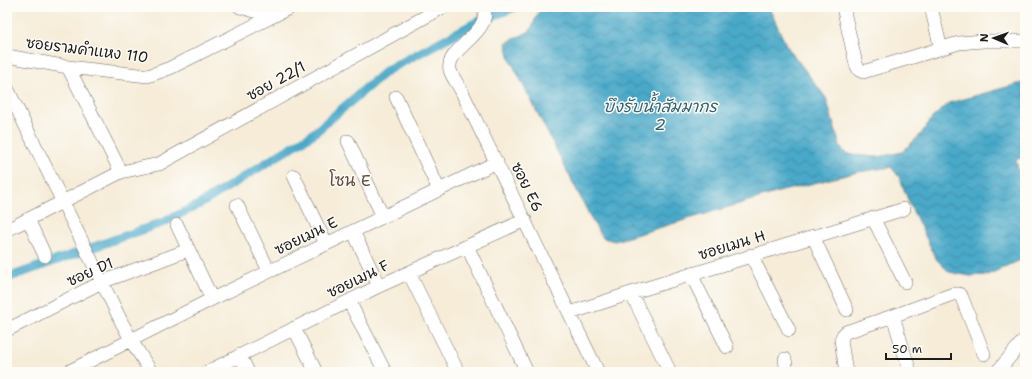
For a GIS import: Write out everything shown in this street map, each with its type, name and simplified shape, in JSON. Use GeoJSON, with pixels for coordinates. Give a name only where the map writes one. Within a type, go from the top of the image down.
{"type":"FeatureCollection","features":[{"type":"Feature","properties":{"kind":"street"},"geometry":{"type":"LineString","coordinates":[[240,7],[275,13]]}},
{"type":"Feature","properties":{"kind":"street","name":"ซอยรามคำแหง 110"},"geometry":{"type":"LineString","coordinates":[[7,56],[68,67],[148,76],[170,68],[275,13],[292,7]]}},
{"type":"Feature","properties":{"kind":"street","name":"ซอย 22/1"},"geometry":{"type":"LineString","coordinates":[[7,230],[121,172],[159,164],[443,7]]}},
{"type":"Feature","properties":{"kind":"street"},"geometry":{"type":"LineString","coordinates":[[843,7],[856,64],[859,70],[863,72],[959,43],[1025,41]]}},
{"type":"Feature","properties":{"kind":"street"},"geometry":{"type":"LineString","coordinates":[[930,7],[941,49]]}},
{"type":"Feature","properties":{"kind":"street","name":"ซอย E6"},"geometry":{"type":"LineString","coordinates":[[484,14],[473,36],[459,49],[450,63],[450,71],[525,220],[598,372]]}},
{"type":"Feature","properties":{"kind":"street"},"geometry":{"type":"LineString","coordinates":[[68,67],[121,172]]}},
{"type":"Feature","properties":{"kind":"street"},"geometry":{"type":"LineString","coordinates":[[7,88],[131,340],[151,372]]}},
{"type":"Feature","properties":{"kind":"street"},"geometry":{"type":"LineString","coordinates":[[396,97],[439,190]]}},
{"type":"Feature","properties":{"kind":"street"},"geometry":{"type":"LineString","coordinates":[[348,141],[383,216]]}},
{"type":"Feature","properties":{"kind":"street","name":"ซอยเมน E"},"geometry":{"type":"LineString","coordinates":[[68,372],[212,299],[496,162]]}},
{"type":"Feature","properties":{"kind":"street"},"geometry":{"type":"LineString","coordinates":[[294,176],[326,244]]}},
{"type":"Feature","properties":{"kind":"street"},"geometry":{"type":"LineString","coordinates":[[237,206],[269,272]]}},
{"type":"Feature","properties":{"kind":"street","name":"ซอยเมน H"},"geometry":{"type":"LineString","coordinates":[[570,313],[813,236],[904,209]]}},
{"type":"Feature","properties":{"kind":"street"},"geometry":{"type":"LineString","coordinates":[[874,218],[905,282]]}},
{"type":"Feature","properties":{"kind":"street"},"geometry":{"type":"LineString","coordinates":[[28,219],[45,256]]}},
{"type":"Feature","properties":{"kind":"street","name":"ซอยเมน F"},"geometry":{"type":"LineString","coordinates":[[207,372],[379,286],[525,220]]}},
{"type":"Feature","properties":{"kind":"street"},"geometry":{"type":"LineString","coordinates":[[177,225],[212,299]]}},
{"type":"Feature","properties":{"kind":"street"},"geometry":{"type":"LineString","coordinates":[[353,231],[379,286]]}},
{"type":"Feature","properties":{"kind":"street"},"geometry":{"type":"LineString","coordinates":[[813,236],[847,310]]}},
{"type":"Feature","properties":{"kind":"street"},"geometry":{"type":"LineString","coordinates":[[467,246],[527,372]]}},
{"type":"Feature","properties":{"kind":"street","name":"ซอย D1"},"geometry":{"type":"LineString","coordinates":[[7,330],[102,282],[188,250]]}},
{"type":"Feature","properties":{"kind":"street"},"geometry":{"type":"LineString","coordinates":[[751,256],[789,330]]}},
{"type":"Feature","properties":{"kind":"street"},"geometry":{"type":"LineString","coordinates":[[410,273],[458,372]]}},
{"type":"Feature","properties":{"kind":"street"},"geometry":{"type":"LineString","coordinates":[[691,274],[727,347]]}},
{"type":"Feature","properties":{"kind":"street"},"geometry":{"type":"LineString","coordinates":[[631,293],[668,368]]}},
{"type":"Feature","properties":{"kind":"street"},"geometry":{"type":"LineString","coordinates":[[846,372],[841,340],[842,335],[846,332],[953,294],[959,294],[962,298],[984,354]]}},
{"type":"Feature","properties":{"kind":"street"},"geometry":{"type":"LineString","coordinates":[[349,301],[385,372]]}},
{"type":"Feature","properties":{"kind":"street"},"geometry":{"type":"LineString","coordinates":[[893,316],[910,372]]}},
{"type":"Feature","properties":{"kind":"street"},"geometry":{"type":"LineString","coordinates":[[294,328],[316,372]]}},
{"type":"Feature","properties":{"kind":"street"},"geometry":{"type":"LineString","coordinates":[[997,372],[1025,339]]}},
{"type":"Feature","properties":{"kind":"street"},"geometry":{"type":"LineString","coordinates":[[240,355],[248,372]]}},
{"type":"Feature","properties":{"kind":"street"},"geometry":{"type":"LineString","coordinates":[[785,359],[788,372]]}},
{"type":"Feature","properties":{"kind":"water","name":"บึงรับน้ำสัมมากร 2"},"geometry":{"type":"Polygon","coordinates":[[[541,7],[774,7],[770,10],[786,45],[826,98],[840,146],[845,153],[854,155],[878,157],[902,152],[921,134],[932,118],[949,103],[1025,82],[1025,156],[1016,160],[1025,200],[1025,258],[987,275],[970,276],[949,272],[937,260],[911,207],[899,177],[891,167],[858,172],[782,191],[615,241],[603,238],[594,224],[510,59],[506,43],[530,31],[541,7]]]}},
{"type":"Feature","properties":{"kind":"waterway"},"geometry":{"type":"LineString","coordinates":[[7,278],[164,222],[200,204],[313,134],[386,71],[475,23],[515,7]]}},
{"type":"Feature","properties":{"kind":"district","name":"โซน E"},"geometry":{"type":"Point","coordinates":[350,180]}}]}
